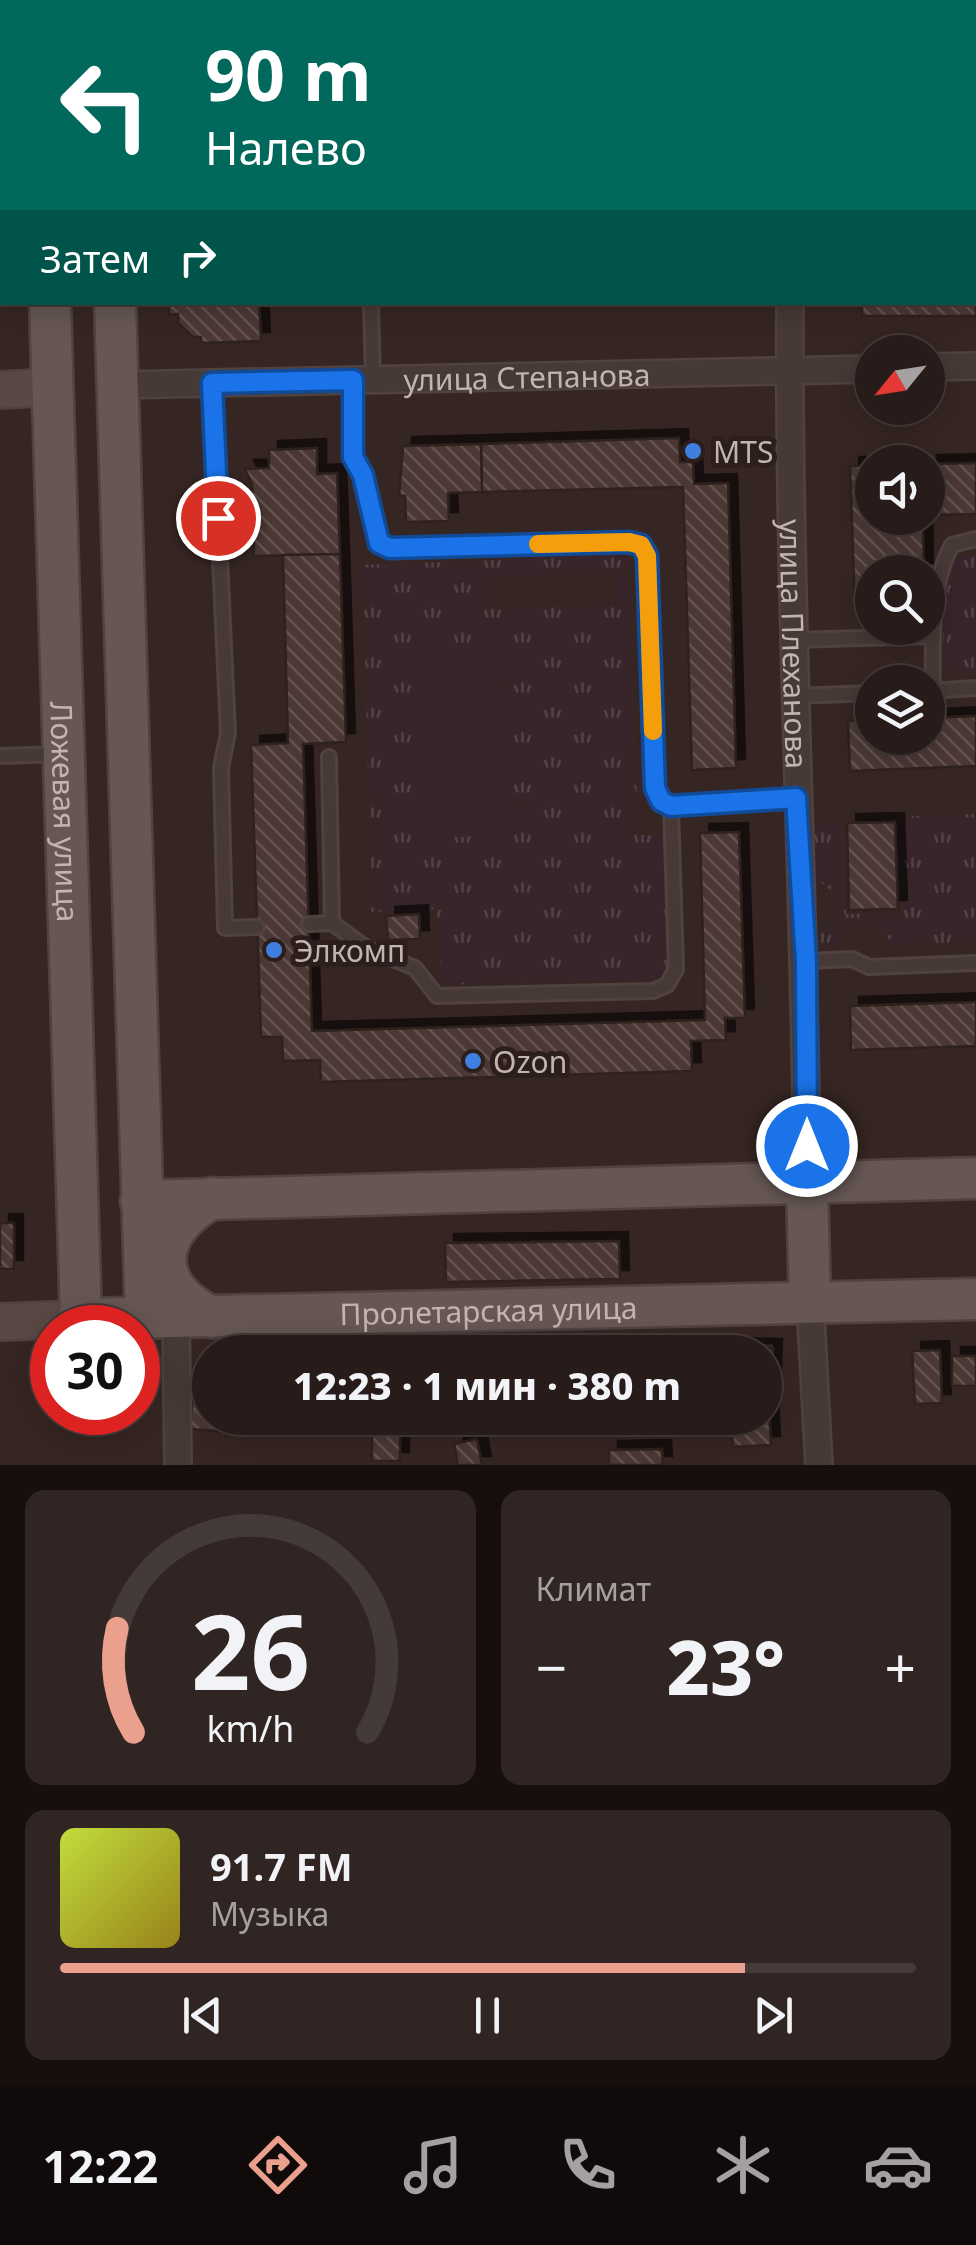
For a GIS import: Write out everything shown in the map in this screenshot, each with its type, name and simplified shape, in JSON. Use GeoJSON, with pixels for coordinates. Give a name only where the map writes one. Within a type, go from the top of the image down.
{"type":"FeatureCollection","features":[{"type":"Feature","properties":{"kind":"main road","name":"Ложевая улица"},"geometry":{"type":"LineString","coordinates":[[50,305],[81,1305]]}},
{"type":"Feature","properties":{"kind":"main road"},"geometry":{"type":"LineString","coordinates":[[115,305],[141,1201],[178,1317]]}},
{"type":"Feature","properties":{"kind":"main road","name":"улица Степанова"},"geometry":{"type":"LineString","coordinates":[[53,388],[119,385]]}},
{"type":"Feature","properties":{"kind":"main road"},"geometry":{"type":"LineString","coordinates":[[141,1201],[976,1178]]}},
{"type":"Feature","properties":{"kind":"main road","name":"улица Плеханова"},"geometry":{"type":"LineString","coordinates":[[807,1183],[810,1301]]}},
{"type":"Feature","properties":{"kind":"main road"},"geometry":{"type":"LineString","coordinates":[[178,1317],[188,1306],[174,1290],[167,1268],[167,1244],[175,1225],[212,1198]]}},
{"type":"Feature","properties":{"kind":"main road","name":"Пролетарская улица"},"geometry":{"type":"LineString","coordinates":[[160,1317],[976,1299]]}},
{"type":"Feature","properties":{"kind":"street","name":"улица Плеханова"},"geometry":{"type":"LineString","coordinates":[[790,305],[792,640],[806,961],[807,1183]]}},
{"type":"Feature","properties":{"kind":"street"},"geometry":{"type":"LineString","coordinates":[[945,367],[976,366]]}},
{"type":"Feature","properties":{"kind":"street","name":"улица Степанова"},"geometry":{"type":"LineString","coordinates":[[119,385],[855,368]]}},
{"type":"Feature","properties":{"kind":"street","name":"улица Степанова"},"geometry":{"type":"LineString","coordinates":[[0,390],[53,388]]}},
{"type":"Feature","properties":{"kind":"street","name":"улица Плеханова"},"geometry":{"type":"LineString","coordinates":[[810,1301],[819,1465]]}},
{"type":"Feature","properties":{"kind":"street"},"geometry":{"type":"LineString","coordinates":[[178,1317],[178,1465]]}},
{"type":"Feature","properties":{"kind":"street","name":"Пролетарская улица"},"geometry":{"type":"LineString","coordinates":[[0,1322],[30,1321]]}},
{"type":"Feature","properties":{"kind":"lane"},"geometry":{"type":"LineString","coordinates":[[372,305],[353,457],[363,475],[379,543],[390,548],[629,542],[641,545],[647,556],[655,788],[661,801],[671,806],[796,798]]}},
{"type":"Feature","properties":{"kind":"lane"},"geometry":{"type":"LineString","coordinates":[[212,383],[228,734],[221,768],[225,928],[257,927]]}},
{"type":"Feature","properties":{"kind":"lane"},"geometry":{"type":"LineString","coordinates":[[945,559],[952,546],[976,539]]}},
{"type":"Feature","properties":{"kind":"lane"},"geometry":{"type":"LineString","coordinates":[[792,640],[855,638]]}},
{"type":"Feature","properties":{"kind":"lane"},"geometry":{"type":"LineString","coordinates":[[945,690],[976,688]]}},
{"type":"Feature","properties":{"kind":"lane"},"geometry":{"type":"LineString","coordinates":[[794,696],[855,694]]}},
{"type":"Feature","properties":{"kind":"lane"},"geometry":{"type":"LineString","coordinates":[[0,756],[64,754]]}},
{"type":"Feature","properties":{"kind":"lane"},"geometry":{"type":"LineString","coordinates":[[329,756],[332,924]]}},
{"type":"Feature","properties":{"kind":"lane"},"geometry":{"type":"LineString","coordinates":[[309,924],[332,924],[368,948],[415,968],[437,996],[652,992],[667,984],[676,969],[671,806]]}},
{"type":"Feature","properties":{"kind":"lane"},"geometry":{"type":"LineString","coordinates":[[806,961],[852,960],[869,967],[976,963]]}},
{"type":"Feature","properties":{"kind":"green space"},"geometry":{"type":"Polygon","coordinates":[[[628,555],[638,835],[665,835],[669,969],[658,979],[442,985],[437,909],[371,912],[363,565],[628,555]],[[616,574],[492,577],[492,609],[617,605],[616,574]],[[507,651],[411,656],[420,838],[515,834],[507,651]]]}},
{"type":"Feature","properties":{"kind":"green space"},"geometry":{"type":"Polygon","coordinates":[[[976,556],[976,673],[948,672],[944,663],[945,564],[953,557],[976,556]]]}},
{"type":"Feature","properties":{"kind":"green space"},"geometry":{"type":"Polygon","coordinates":[[[507,651],[515,835],[419,838],[411,656],[507,651]]]}},
{"type":"Feature","properties":{"kind":"green space"},"geometry":{"type":"Polygon","coordinates":[[[976,814],[976,943],[894,944],[877,927],[845,928],[834,947],[816,948],[816,938],[835,923],[833,892],[811,875],[811,824],[843,824],[846,914],[901,913],[898,822],[913,816],[976,814]]]}},
{"type":"Feature","properties":{"kind":"building"},"geometry":{"type":"Polygon","coordinates":[[[168,305],[259,305],[261,341],[201,343],[201,337],[193,337],[178,323],[178,314],[169,315],[168,305]]]}},
{"type":"Feature","properties":{"kind":"building"},"geometry":{"type":"Polygon","coordinates":[[[862,305],[976,305],[976,316],[862,316],[862,305]]]}},
{"type":"Feature","properties":{"kind":"building"},"geometry":{"type":"Polygon","coordinates":[[[679,438],[680,462],[693,462],[694,484],[728,483],[736,768],[692,770],[683,487],[482,492],[481,444],[679,438]]]}},
{"type":"Feature","properties":{"kind":"building"},"geometry":{"type":"Polygon","coordinates":[[[481,444],[482,492],[448,493],[449,521],[406,522],[405,496],[399,496],[403,446],[481,444]]]}},
{"type":"Feature","properties":{"kind":"building"},"geometry":{"type":"Polygon","coordinates":[[[317,448],[317,474],[337,473],[340,554],[254,556],[252,484],[245,469],[269,468],[269,450],[317,448]]]}},
{"type":"Feature","properties":{"kind":"building"},"geometry":{"type":"Polygon","coordinates":[[[976,463],[976,514],[945,515],[945,464],[976,463]]]}},
{"type":"Feature","properties":{"kind":"building"},"geometry":{"type":"Polygon","coordinates":[[[850,466],[855,466],[855,535],[923,535],[924,555],[855,555],[855,610],[850,466]]]}},
{"type":"Feature","properties":{"kind":"building"},"geometry":{"type":"Polygon","coordinates":[[[340,554],[346,742],[303,744],[312,1031],[705,1020],[700,833],[739,832],[745,1018],[725,1018],[726,1040],[691,1041],[692,1071],[321,1082],[320,1060],[283,1061],[282,1037],[261,1037],[251,745],[288,743],[283,555],[340,554]]]}},
{"type":"Feature","properties":{"kind":"building"},"geometry":{"type":"Polygon","coordinates":[[[976,716],[976,766],[850,771],[848,721],[855,721],[855,755],[945,755],[945,717],[976,716]]]}},
{"type":"Feature","properties":{"kind":"building"},"geometry":{"type":"Polygon","coordinates":[[[895,822],[898,909],[849,910],[847,823],[895,822]]]}},
{"type":"Feature","properties":{"kind":"building"},"geometry":{"type":"Polygon","coordinates":[[[419,914],[420,939],[388,940],[386,916],[419,914]]]}},
{"type":"Feature","properties":{"kind":"building"},"geometry":{"type":"Polygon","coordinates":[[[976,1002],[976,1046],[851,1050],[850,1006],[976,1002]]]}},
{"type":"Feature","properties":{"kind":"building"},"geometry":{"type":"Polygon","coordinates":[[[0,1223],[14,1223],[14,1269],[0,1269],[0,1223]]]}},
{"type":"Feature","properties":{"kind":"building"},"geometry":{"type":"Polygon","coordinates":[[[619,1241],[620,1279],[446,1282],[445,1243],[619,1241]]]}},
{"type":"Feature","properties":{"kind":"building"},"geometry":{"type":"Polygon","coordinates":[[[940,1350],[942,1403],[915,1404],[912,1351],[940,1350]]]}},
{"type":"Feature","properties":{"kind":"building"},"geometry":{"type":"Polygon","coordinates":[[[952,1356],[976,1356],[976,1386],[952,1386],[952,1356]]]}},
{"type":"Feature","properties":{"kind":"building"},"geometry":{"type":"Polygon","coordinates":[[[372,1435],[400,1435],[400,1461],[372,1461],[372,1435]]]}},
{"type":"Feature","properties":{"kind":"building"},"geometry":{"type":"Polygon","coordinates":[[[732,1435],[770,1435],[771,1445],[733,1447],[732,1435]]]}},
{"type":"Feature","properties":{"kind":"building"},"geometry":{"type":"Polygon","coordinates":[[[477,1439],[482,1465],[458,1465],[454,1444],[477,1439]]]}},
{"type":"Feature","properties":{"kind":"building"},"geometry":{"type":"Polygon","coordinates":[[[662,1449],[663,1465],[609,1465],[609,1450],[662,1449]]]}},
{"type":"Feature","properties":{"kind":"slow traffic"},"geometry":{"type":"LineString","coordinates":[[538,544],[641,545],[647,556],[653,731]]}},
{"type":"Feature","properties":{"kind":"place","name":"MTS"},"geometry":{"type":"Point","coordinates":[693,451]}},
{"type":"Feature","properties":{"kind":"place","name":"Элкомп"},"geometry":{"type":"Point","coordinates":[274,950]}},
{"type":"Feature","properties":{"kind":"place","name":"Ozon"},"geometry":{"type":"Point","coordinates":[473,1061]}},
{"type":"Feature","properties":{"kind":"route"},"geometry":{"type":"LineString","coordinates":[[218,518],[212,383],[353,380],[353,457],[363,475],[372,529],[379,543],[390,548],[629,542],[641,545],[647,556],[655,788],[661,801],[671,806],[796,798],[806,961],[807,1146]]}}]}
